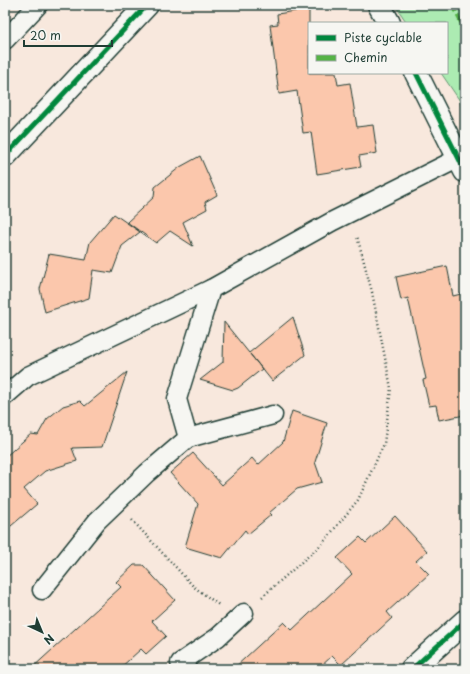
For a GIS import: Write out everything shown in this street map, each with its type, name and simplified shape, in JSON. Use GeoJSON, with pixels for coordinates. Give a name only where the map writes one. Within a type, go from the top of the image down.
{"type":"FeatureCollection","features":[{"type":"Feature","properties":{"kind":"street"},"geometry":{"type":"LineString","coordinates":[[5,156],[147,5]]}},
{"type":"Feature","properties":{"kind":"street"},"geometry":{"type":"LineString","coordinates":[[379,5],[388,22]]}},
{"type":"Feature","properties":{"kind":"street"},"geometry":{"type":"LineString","coordinates":[[417,74],[462,164]]}},
{"type":"Feature","properties":{"kind":"street"},"geometry":{"type":"LineString","coordinates":[[412,669],[465,621]]}},
{"type":"Feature","properties":{"kind":"lane"},"geometry":{"type":"LineString","coordinates":[[5,40],[38,5]]}},
{"type":"Feature","properties":{"kind":"lane"},"geometry":{"type":"LineString","coordinates":[[5,396],[28,376],[211,289],[350,212],[462,164]]}},
{"type":"Feature","properties":{"kind":"lane"},"geometry":{"type":"LineString","coordinates":[[188,438],[177,399],[202,314],[211,289]]}},
{"type":"Feature","properties":{"kind":"lane"},"geometry":{"type":"LineString","coordinates":[[42,590],[96,521],[147,473],[188,438],[274,415]]}},
{"type":"Feature","properties":{"kind":"lane"},"geometry":{"type":"LineString","coordinates":[[187,669],[180,663],[218,636],[244,613]]}},
{"type":"Feature","properties":{"kind":"path"},"geometry":{"type":"LineString","coordinates":[[116,502],[194,587],[220,605],[244,613],[322,544],[358,500],[384,444],[391,388],[372,292],[350,212]]}},
{"type":"Feature","properties":{"kind":"green space"},"geometry":{"type":"Polygon","coordinates":[[[395,5],[465,5],[465,122],[460,101],[442,74],[448,74],[448,22],[406,22],[395,5]]]}},
{"type":"Feature","properties":{"kind":"building"},"geometry":{"type":"Polygon","coordinates":[[[309,9],[308,74],[336,74],[338,85],[350,83],[357,127],[373,125],[377,153],[359,156],[361,167],[317,174],[311,132],[303,133],[297,91],[279,94],[270,25],[278,24],[277,14],[309,9]]]}},
{"type":"Feature","properties":{"kind":"building"},"geometry":{"type":"Polygon","coordinates":[[[200,156],[217,195],[205,202],[207,209],[183,222],[193,246],[170,231],[156,243],[127,222],[154,197],[155,187],[180,167],[200,156]]]}},
{"type":"Feature","properties":{"kind":"building"},"geometry":{"type":"Polygon","coordinates":[[[114,214],[140,232],[122,246],[112,273],[93,270],[89,298],[45,312],[40,289],[49,254],[86,260],[90,242],[114,214]]]}},
{"type":"Feature","properties":{"kind":"building"},"geometry":{"type":"Polygon","coordinates":[[[447,266],[453,296],[465,293],[465,415],[439,420],[436,405],[429,406],[423,380],[426,379],[408,298],[401,300],[396,277],[447,266]]]}},
{"type":"Feature","properties":{"kind":"building"},"geometry":{"type":"Polygon","coordinates":[[[293,317],[305,355],[272,381],[250,354],[262,369],[238,388],[233,390],[200,380],[223,362],[224,322],[249,353],[293,317]]]}},
{"type":"Feature","properties":{"kind":"building"},"geometry":{"type":"Polygon","coordinates":[[[127,372],[102,447],[72,448],[77,461],[45,471],[24,489],[37,504],[5,531],[5,457],[31,434],[38,435],[47,419],[63,406],[80,401],[85,406],[127,372]]]}},
{"type":"Feature","properties":{"kind":"building"},"geometry":{"type":"Polygon","coordinates":[[[292,411],[327,423],[315,462],[322,482],[297,489],[269,513],[271,515],[248,534],[245,530],[222,558],[185,547],[198,504],[170,473],[193,453],[222,485],[252,458],[258,465],[283,442],[292,411]]]}},
{"type":"Feature","properties":{"kind":"building"},"geometry":{"type":"Polygon","coordinates":[[[395,516],[427,551],[416,561],[429,574],[387,612],[392,618],[341,665],[332,656],[318,669],[233,669],[284,622],[292,630],[352,574],[337,558],[360,537],[366,543],[395,516]]]}},
{"type":"Feature","properties":{"kind":"building"},"geometry":{"type":"Polygon","coordinates":[[[134,565],[143,565],[175,600],[152,621],[166,636],[146,654],[141,649],[119,669],[31,669],[121,587],[116,582],[134,565]]]}},
{"type":"Feature","properties":{"kind":"marked path"},"geometry":{"type":"LineString","coordinates":[[452,5],[465,30]]}},
{"type":"Feature","properties":{"kind":"cycle path"},"geometry":{"type":"LineString","coordinates":[[5,156],[147,5]]}},
{"type":"Feature","properties":{"kind":"cycle path"},"geometry":{"type":"LineString","coordinates":[[416,74],[465,171]]}},
{"type":"Feature","properties":{"kind":"cycle path"},"geometry":{"type":"LineString","coordinates":[[412,669],[465,621]]}}]}
